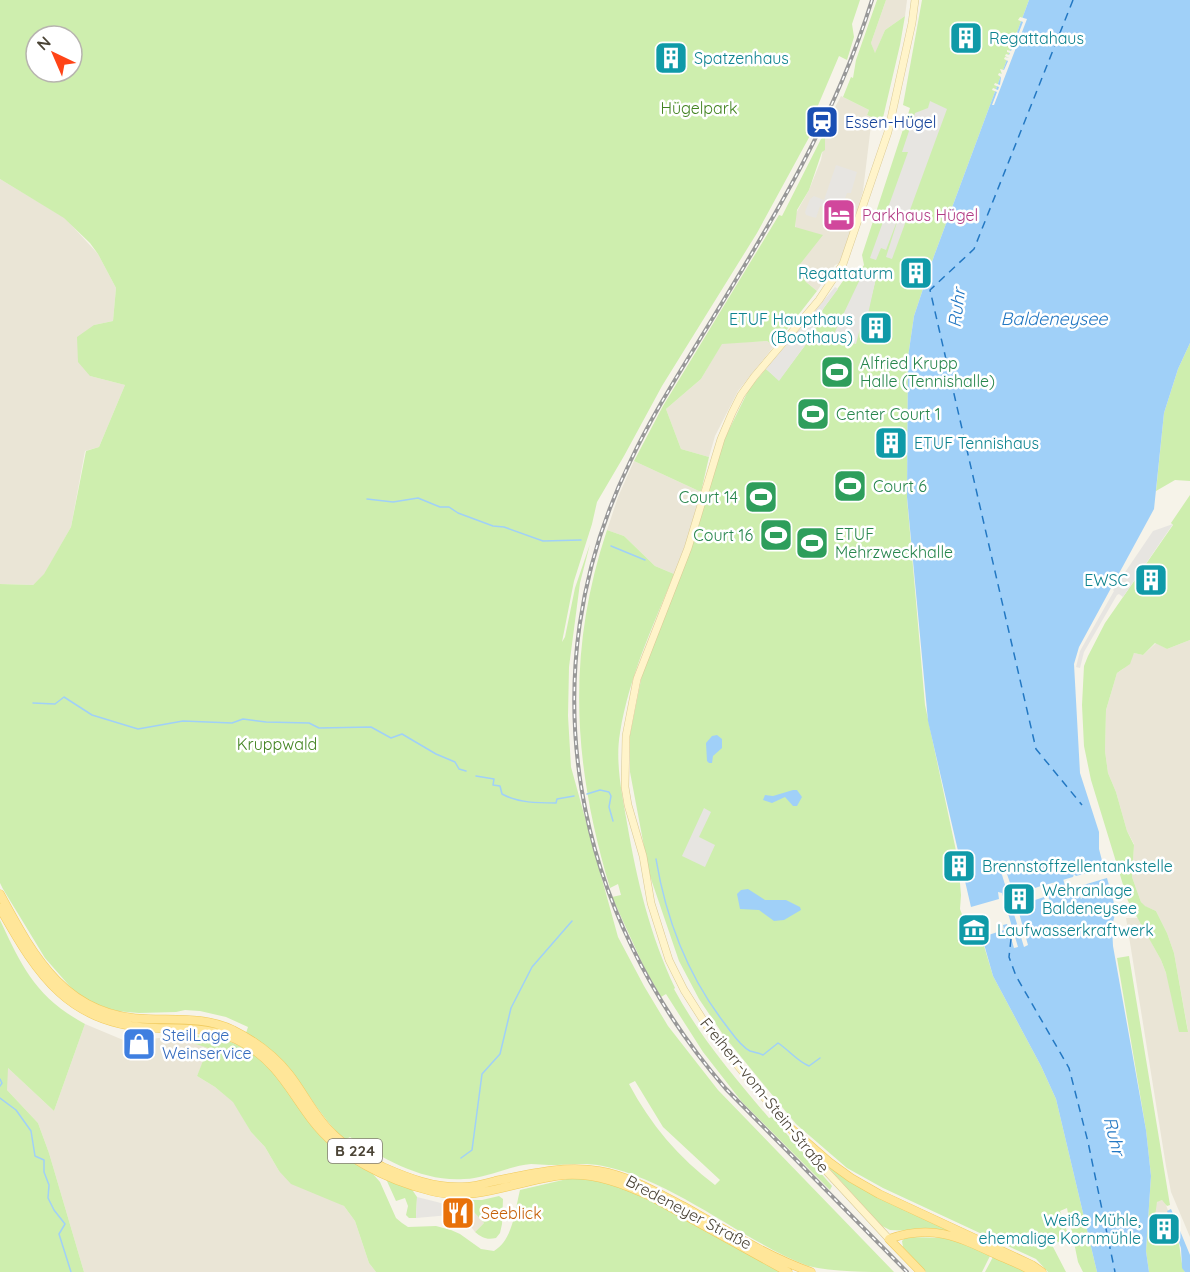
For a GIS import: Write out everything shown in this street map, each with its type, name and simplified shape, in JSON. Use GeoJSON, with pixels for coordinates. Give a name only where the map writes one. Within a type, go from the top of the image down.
{"type":"FeatureCollection","features":[{"type":"Feature","properties":{"kind":"main road","name":"Freiherr-vom-Stein-Straße"},"geometry":{"type":"LineString","coordinates":[[889,1239],[817,1161],[714,1037],[684,990],[669,960],[654,912],[643,856],[628,805],[624,767],[626,736],[637,679],[688,548],[720,439],[741,395],[830,286],[848,252],[888,132],[915,0]]}},
{"type":"Feature","properties":{"kind":"main road","name":"Bredeneyer Straße"},"geometry":{"type":"LineString","coordinates":[[0,894],[43,965],[57,981],[82,1002],[96,1010],[133,1019],[191,1019],[211,1022],[246,1037],[276,1060],[290,1075],[330,1132],[381,1166],[420,1181],[448,1187],[478,1185],[564,1169],[599,1171],[645,1186],[766,1253],[811,1272]]}},
{"type":"Feature","properties":{"kind":"main road","name":"Bredeneyer Straße"},"geometry":{"type":"LineString","coordinates":[[0,908],[41,972],[63,997],[93,1016],[124,1026],[192,1028],[214,1031],[243,1042],[278,1072],[325,1136],[341,1149],[378,1171],[418,1187],[447,1194],[484,1192],[565,1175],[607,1179],[652,1197],[788,1272]]}},
{"type":"Feature","properties":{"kind":"main road"},"geometry":{"type":"LineString","coordinates":[[788,1126],[851,1178],[879,1194],[1032,1265],[1042,1272]]}},
{"type":"Feature","properties":{"kind":"main road"},"geometry":{"type":"LineString","coordinates":[[921,1272],[889,1239],[906,1233],[944,1233],[958,1237],[1033,1272]]}},
{"type":"Feature","properties":{"kind":"shaded area"},"geometry":{"type":"Polygon","coordinates":[[[886,0],[907,0],[905,16],[885,30],[875,54],[871,43],[886,0]]]}},
{"type":"Feature","properties":{"kind":"shaded area"},"geometry":{"type":"Polygon","coordinates":[[[841,96],[869,110],[867,115],[872,117],[863,191],[842,262],[835,265],[817,291],[806,282],[797,268],[795,215],[809,190],[821,160],[825,138],[820,136],[841,96]]]}},
{"type":"Feature","properties":{"kind":"shaded area"},"geometry":{"type":"Polygon","coordinates":[[[930,101],[947,109],[892,259],[886,257],[900,213],[886,250],[881,248],[876,260],[870,258],[908,152],[902,152],[915,113],[928,108],[930,101]]]}},
{"type":"Feature","properties":{"kind":"shaded area"},"geometry":{"type":"Polygon","coordinates":[[[836,165],[857,172],[851,193],[847,193],[843,204],[840,203],[836,210],[820,206],[816,218],[806,215],[810,199],[814,196],[824,200],[836,165]]]}},
{"type":"Feature","properties":{"kind":"shaded area"},"geometry":{"type":"Polygon","coordinates":[[[0,179],[65,218],[98,254],[116,288],[113,321],[94,325],[90,376],[125,385],[99,447],[85,451],[71,527],[44,575],[33,585],[0,584],[0,179]]]}},
{"type":"Feature","properties":{"kind":"shaded area"},"geometry":{"type":"Polygon","coordinates":[[[862,275],[876,278],[868,314],[864,313],[856,344],[832,338],[862,275]]]}},
{"type":"Feature","properties":{"kind":"shaded area"},"geometry":{"type":"Polygon","coordinates":[[[835,287],[838,289],[823,309],[806,344],[779,381],[766,369],[835,287]]]}},
{"type":"Feature","properties":{"kind":"shaded area"},"geometry":{"type":"Polygon","coordinates":[[[767,341],[774,346],[738,391],[715,436],[709,457],[681,449],[666,409],[701,379],[722,343],[767,341]]]}},
{"type":"Feature","properties":{"kind":"shaded area"},"geometry":{"type":"Polygon","coordinates":[[[634,461],[701,492],[689,536],[674,574],[655,566],[624,536],[607,530],[634,461]]]}},
{"type":"Feature","properties":{"kind":"shaded area"},"geometry":{"type":"Polygon","coordinates":[[[1173,524],[1123,597],[1117,595],[1084,652],[1080,668],[1076,667],[1080,651],[1113,590],[1153,531],[1173,524]]]}},
{"type":"Feature","properties":{"kind":"shaded area"},"geometry":{"type":"Polygon","coordinates":[[[1190,640],[1190,1237],[1171,1192],[1126,918],[1138,918],[1161,960],[1188,1031],[1174,953],[1167,933],[1156,911],[1144,906],[1141,902],[1132,877],[1134,844],[1127,831],[1108,773],[1105,751],[1106,710],[1117,673],[1123,669],[1134,653],[1143,655],[1156,643],[1167,649],[1190,640]]]}},
{"type":"Feature","properties":{"kind":"shaded area"},"geometry":{"type":"Polygon","coordinates":[[[704,808],[711,812],[699,837],[715,845],[705,867],[682,856],[704,808]]]}},
{"type":"Feature","properties":{"kind":"shaded area"},"geometry":{"type":"Polygon","coordinates":[[[85,1024],[128,1042],[167,1037],[209,1048],[197,1076],[234,1102],[251,1132],[265,1147],[279,1171],[344,1206],[355,1221],[369,1263],[376,1272],[84,1272],[38,1123],[7,1090],[7,1067],[54,1111],[85,1024]]]}},
{"type":"Feature","properties":{"kind":"shaded area"},"geometry":{"type":"Polygon","coordinates":[[[417,1197],[454,1207],[450,1215],[416,1218],[417,1197]]]}},
{"type":"Feature","properties":{"kind":"shaded area"},"geometry":{"type":"Polygon","coordinates":[[[1162,1200],[1165,1202],[1177,1236],[1157,1243],[1153,1231],[1156,1204],[1162,1200]]]}},
{"type":"Feature","properties":{"kind":"shaded area"},"geometry":{"type":"Polygon","coordinates":[[[458,1203],[472,1210],[484,1223],[475,1232],[468,1223],[452,1213],[458,1203]]]}},
{"type":"Feature","properties":{"kind":"green space","name":"Kruppwald"},"geometry":{"type":"Polygon","coordinates":[[[0,0],[860,0],[852,24],[854,37],[847,60],[839,56],[808,129],[812,132],[757,233],[662,386],[597,502],[574,581],[562,642],[575,588],[590,544],[580,583],[569,667],[568,716],[571,767],[618,937],[668,1026],[718,1090],[894,1272],[839,1271],[808,1266],[782,1255],[656,1184],[630,1173],[603,1166],[531,1164],[464,1179],[434,1177],[419,1173],[390,1161],[350,1137],[345,1140],[279,1058],[246,1033],[248,1027],[226,1017],[200,1011],[139,1013],[116,1011],[93,1003],[73,990],[45,958],[0,883],[0,584],[33,585],[44,574],[71,527],[86,451],[99,447],[125,385],[90,376],[78,362],[77,337],[94,325],[113,321],[116,288],[90,243],[64,218],[0,179],[0,0]],[[635,1081],[629,1084],[646,1113],[666,1139],[715,1185],[720,1180],[663,1127],[635,1081]]]}},
{"type":"Feature","properties":{"kind":"green space"},"geometry":{"type":"Polygon","coordinates":[[[877,0],[886,0],[871,43],[875,53],[885,30],[905,16],[882,122],[867,115],[869,110],[843,97],[851,77],[853,78],[856,60],[877,0]]]}},
{"type":"Feature","properties":{"kind":"green space"},"geometry":{"type":"Polygon","coordinates":[[[922,0],[1029,0],[914,316],[908,357],[907,498],[925,705],[958,860],[960,909],[972,942],[982,939],[993,976],[1056,1099],[1097,1272],[1083,1272],[1078,1262],[1067,1208],[1060,1211],[1069,1237],[1052,1245],[1066,1272],[1048,1272],[1036,1259],[883,1188],[847,1168],[796,1124],[724,1036],[699,999],[679,961],[649,873],[630,772],[630,735],[642,675],[724,440],[749,389],[766,369],[779,380],[806,344],[823,309],[848,274],[858,274],[864,265],[862,255],[910,108],[903,105],[922,0]],[[862,275],[864,313],[867,314],[876,278],[862,275]]]}},
{"type":"Feature","properties":{"kind":"green space"},"geometry":{"type":"Polygon","coordinates":[[[823,137],[825,138],[825,150],[822,152],[809,190],[797,210],[795,227],[823,235],[797,268],[806,282],[817,291],[774,346],[767,341],[722,344],[701,379],[666,409],[681,449],[709,457],[701,492],[634,461],[663,406],[779,215],[782,216],[823,137]]]}},
{"type":"Feature","properties":{"kind":"green space"},"geometry":{"type":"Polygon","coordinates":[[[1190,343],[1190,481],[1175,480],[1156,491],[1164,413],[1178,369],[1190,343]]]}},
{"type":"Feature","properties":{"kind":"green space"},"geometry":{"type":"Polygon","coordinates":[[[1190,495],[1190,640],[1167,649],[1155,643],[1143,655],[1134,653],[1130,664],[1117,673],[1106,710],[1105,751],[1108,773],[1127,831],[1134,845],[1132,877],[1141,902],[1156,911],[1174,953],[1188,1032],[1179,1032],[1166,973],[1128,901],[1091,780],[1084,746],[1082,705],[1084,666],[1088,656],[1105,623],[1173,525],[1171,523],[1190,495]]]}},
{"type":"Feature","properties":{"kind":"green space"},"geometry":{"type":"Polygon","coordinates":[[[607,530],[624,536],[655,566],[674,574],[629,692],[620,733],[618,755],[635,866],[651,928],[674,989],[695,1024],[756,1103],[769,1118],[772,1117],[832,1186],[830,1190],[742,1102],[703,1052],[666,994],[661,997],[644,967],[612,897],[621,895],[618,884],[610,888],[598,842],[588,797],[579,709],[580,665],[585,621],[594,576],[607,530]]]}},
{"type":"Feature","properties":{"kind":"green space"},"geometry":{"type":"Polygon","coordinates":[[[0,920],[16,953],[33,980],[54,1003],[85,1024],[54,1111],[8,1068],[7,1090],[38,1123],[84,1272],[0,1272],[0,920]]]}},
{"type":"Feature","properties":{"kind":"green space"},"geometry":{"type":"Polygon","coordinates":[[[1129,956],[1170,1205],[1167,1206],[1162,1200],[1157,1202],[1153,1231],[1157,1243],[1177,1236],[1185,1272],[1149,1272],[1146,1251],[1151,1176],[1146,1130],[1117,958],[1129,956]]]}},
{"type":"Feature","properties":{"kind":"green space"},"geometry":{"type":"Polygon","coordinates":[[[215,1035],[253,1052],[267,1065],[320,1136],[346,1158],[373,1174],[380,1182],[396,1218],[408,1227],[436,1226],[451,1230],[481,1249],[494,1251],[505,1240],[509,1232],[520,1190],[567,1179],[588,1179],[614,1183],[650,1199],[781,1272],[376,1272],[369,1263],[355,1221],[344,1206],[291,1184],[279,1171],[265,1147],[251,1132],[233,1102],[197,1076],[208,1048],[180,1039],[181,1036],[215,1035]]]}},
{"type":"Feature","properties":{"kind":"green space"},"geometry":{"type":"Polygon","coordinates":[[[817,1155],[957,1233],[890,1230],[882,1226],[817,1155]]]}},
{"type":"Feature","properties":{"kind":"green space"},"geometry":{"type":"Polygon","coordinates":[[[386,1179],[411,1188],[417,1197],[416,1218],[409,1218],[406,1215],[408,1206],[405,1198],[396,1201],[386,1179]]]}},
{"type":"Feature","properties":{"kind":"green space"},"geometry":{"type":"Polygon","coordinates":[[[499,1196],[503,1199],[500,1233],[496,1238],[490,1239],[480,1236],[475,1232],[484,1223],[472,1210],[458,1203],[459,1200],[482,1200],[499,1196]]]}},
{"type":"Feature","properties":{"kind":"green space"},"geometry":{"type":"Polygon","coordinates":[[[906,1237],[948,1238],[991,1254],[982,1272],[926,1272],[903,1247],[902,1241],[906,1237]]]}},
{"type":"Feature","properties":{"kind":"green space"},"geometry":{"type":"Polygon","coordinates":[[[994,1255],[1028,1272],[985,1272],[994,1255]]]}},
{"type":"Feature","properties":{"kind":"water","name":"Baldeneysee"},"geometry":{"type":"Polygon","coordinates":[[[1029,0],[1190,0],[1190,343],[1178,369],[1164,413],[1154,509],[1079,647],[1074,664],[1080,773],[1099,832],[1099,849],[1104,868],[1076,876],[1074,874],[1073,877],[1045,885],[1042,883],[1041,886],[1014,895],[1007,874],[999,865],[1024,947],[1028,945],[1017,906],[1044,897],[1049,908],[1051,905],[1048,896],[1076,888],[1081,899],[1083,897],[1080,886],[1107,878],[1116,910],[1112,926],[1113,946],[1146,1130],[1151,1176],[1146,1251],[1149,1272],[1097,1272],[1056,1099],[993,976],[982,937],[1004,930],[1003,925],[1007,924],[1014,948],[1018,947],[1002,893],[998,892],[999,899],[971,907],[928,721],[907,497],[908,357],[914,316],[934,256],[1029,0]]]}},
{"type":"Feature","properties":{"kind":"water"},"geometry":{"type":"Polygon","coordinates":[[[717,735],[722,739],[722,748],[713,756],[712,763],[709,763],[706,743],[712,736],[717,735]]]}},
{"type":"Feature","properties":{"kind":"water"},"geometry":{"type":"Polygon","coordinates":[[[797,790],[802,797],[797,806],[793,806],[785,797],[772,803],[763,800],[765,795],[773,796],[797,790]]]}},
{"type":"Feature","properties":{"kind":"water"},"geometry":{"type":"Polygon","coordinates":[[[748,889],[765,900],[786,900],[800,907],[801,910],[784,920],[774,921],[759,910],[740,909],[737,894],[741,890],[748,889]]]}},
{"type":"Feature","properties":{"kind":"water"},"geometry":{"type":"Polygon","coordinates":[[[1171,1209],[1190,1255],[1190,1272],[1185,1272],[1182,1268],[1181,1248],[1167,1211],[1171,1209]]]}},
{"type":"Feature","properties":{"kind":"pier"},"geometry":{"type":"Polygon","coordinates":[[[1020,17],[1027,19],[994,105],[992,105],[997,92],[992,90],[993,88],[998,90],[999,87],[994,85],[995,83],[1000,85],[1001,77],[998,75],[1002,74],[1000,69],[1004,70],[1008,61],[1004,59],[1009,58],[1005,56],[1010,53],[1007,50],[1011,51],[1015,42],[1011,39],[1016,40],[1023,22],[1018,20],[1020,17]]]}},
{"type":"Feature","properties":{"kind":"waterway"},"geometry":{"type":"LineString","coordinates":[[367,499],[393,502],[418,498],[440,507],[449,507],[458,513],[493,526],[504,527],[543,541],[581,540]]}},
{"type":"Feature","properties":{"kind":"waterway"},"geometry":{"type":"LineString","coordinates":[[611,546],[645,560]]}},
{"type":"Feature","properties":{"kind":"waterway"},"geometry":{"type":"LineString","coordinates":[[33,703],[55,704],[64,697],[92,715],[138,729],[183,721],[232,723],[243,719],[309,723],[319,728],[371,727],[391,738],[402,734],[436,754],[455,762],[459,769],[466,771]]}},
{"type":"Feature","properties":{"kind":"waterway"},"geometry":{"type":"LineString","coordinates":[[476,776],[494,779],[493,785],[500,786],[502,794],[521,801],[556,803],[557,799],[574,796]]}},
{"type":"Feature","properties":{"kind":"waterway"},"geometry":{"type":"LineString","coordinates":[[587,794],[600,790],[609,792],[611,796],[609,807],[613,821]]}},
{"type":"Feature","properties":{"kind":"waterway"},"geometry":{"type":"LineString","coordinates":[[656,859],[672,925],[680,946],[712,1006],[736,1039],[750,1051],[763,1055],[778,1043],[809,1066],[820,1058]]}},
{"type":"Feature","properties":{"kind":"waterway"},"geometry":{"type":"LineString","coordinates":[[1055,868],[1065,905]]}},
{"type":"Feature","properties":{"kind":"waterway"},"geometry":{"type":"LineString","coordinates":[[461,1158],[472,1150],[482,1074],[500,1054],[511,1008],[532,967],[572,921]]}},
{"type":"Feature","properties":{"kind":"waterway"},"geometry":{"type":"LineString","coordinates":[[0,1079],[2,1083],[0,1086]]}},
{"type":"Feature","properties":{"kind":"waterway"},"geometry":{"type":"LineString","coordinates":[[0,1098],[16,1110],[31,1131],[35,1156],[44,1160],[44,1172],[49,1185],[48,1198],[65,1224],[59,1234],[71,1272]]}},
{"type":"Feature","properties":{"kind":"ferry route"},"geometry":{"type":"LineString","coordinates":[[1073,0],[974,249],[930,290],[1036,749],[1082,805]]}},
{"type":"Feature","properties":{"kind":"ferry route"},"geometry":{"type":"LineString","coordinates":[[1011,939],[1009,957],[1016,976],[1069,1068],[1088,1142],[1115,1272]]}},
{"type":"Feature","properties":{"kind":"railway"},"geometry":{"type":"LineString","coordinates":[[872,0],[841,85],[802,165],[758,244],[658,408],[630,462],[598,543],[580,625],[574,708],[582,789],[601,869],[632,947],[674,1020],[726,1089],[907,1272]]}},
{"type":"Feature","properties":{"kind":"place","name":"Regattahaus"},"geometry":{"type":"Point","coordinates":[966,38]}},
{"type":"Feature","properties":{"kind":"place","name":"Spatzenhaus"},"geometry":{"type":"Point","coordinates":[671,58]}},
{"type":"Feature","properties":{"kind":"place","name":"Essen-Hügel"},"geometry":{"type":"Point","coordinates":[822,122]}},
{"type":"Feature","properties":{"kind":"place","name":"Parkhaus Hügel"},"geometry":{"type":"Point","coordinates":[839,215]}},
{"type":"Feature","properties":{"kind":"place","name":"Regattaturm"},"geometry":{"type":"Point","coordinates":[916,273]}},
{"type":"Feature","properties":{"kind":"place","name":"ETUF Haupthaus (Boothaus)"},"geometry":{"type":"Point","coordinates":[876,328]}},
{"type":"Feature","properties":{"kind":"place","name":"Alfried Krupp Halle (Tennishalle)"},"geometry":{"type":"Point","coordinates":[837,372]}},
{"type":"Feature","properties":{"kind":"place","name":"Center Court 1"},"geometry":{"type":"Point","coordinates":[813,414]}},
{"type":"Feature","properties":{"kind":"place","name":"ETUF Tennishaus"},"geometry":{"type":"Point","coordinates":[891,443]}},
{"type":"Feature","properties":{"kind":"place","name":"Court 6"},"geometry":{"type":"Point","coordinates":[850,486]}},
{"type":"Feature","properties":{"kind":"place","name":"Court 14"},"geometry":{"type":"Point","coordinates":[761,497]}},
{"type":"Feature","properties":{"kind":"place","name":"Court 16"},"geometry":{"type":"Point","coordinates":[776,535]}},
{"type":"Feature","properties":{"kind":"place","name":"ETUF Mehrzweckhalle"},"geometry":{"type":"Point","coordinates":[812,543]}},
{"type":"Feature","properties":{"kind":"place","name":"EWSC"},"geometry":{"type":"Point","coordinates":[1151,580]}},
{"type":"Feature","properties":{"kind":"place","name":"Brennstoffzellentankstelle"},"geometry":{"type":"Point","coordinates":[959,866]}},
{"type":"Feature","properties":{"kind":"place","name":"Wehranlage Baldeneysee"},"geometry":{"type":"Point","coordinates":[1019,899]}},
{"type":"Feature","properties":{"kind":"place","name":"Laufwasserkraftwerk"},"geometry":{"type":"Point","coordinates":[974,930]}},
{"type":"Feature","properties":{"kind":"place","name":"SteilLage Weinservice"},"geometry":{"type":"Point","coordinates":[139,1044]}},
{"type":"Feature","properties":{"kind":"place","name":"Seeblick"},"geometry":{"type":"Point","coordinates":[458,1213]}},
{"type":"Feature","properties":{"kind":"place","name":"Weiße Mühle, ehemalige Kornmühle"},"geometry":{"type":"Point","coordinates":[1164,1229]}},
{"type":"Feature","properties":{"kind":"park label","name":"Hügelpark"},"geometry":{"type":"Point","coordinates":[699,108]}},
{"type":"Feature","properties":{"kind":"water label","name":"Ruhr"},"geometry":{"type":"Point","coordinates":[957,308]}},
{"type":"Feature","properties":{"kind":"water label","name":"Ruhr"},"geometry":{"type":"Point","coordinates":[1114,1136]}}]}
